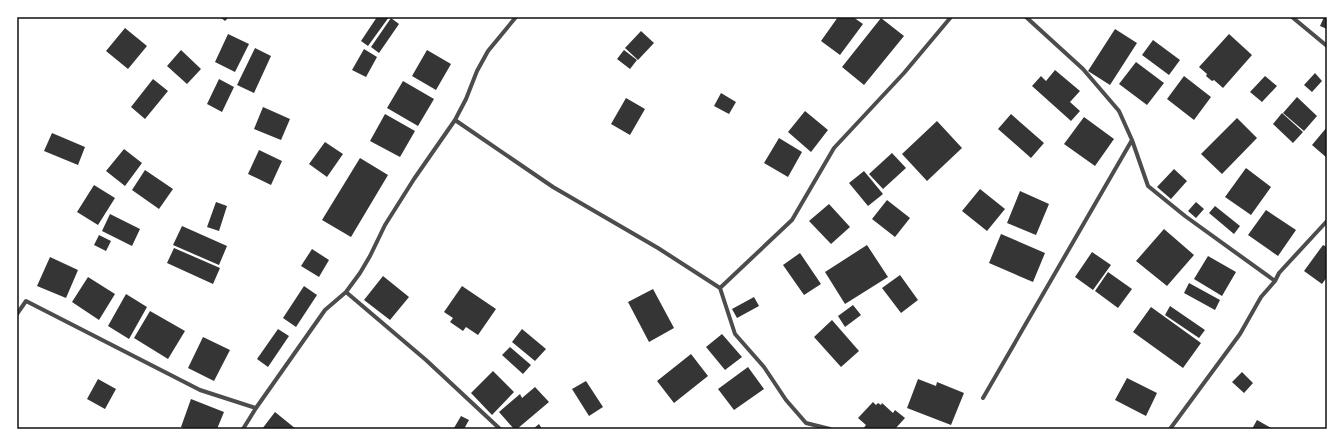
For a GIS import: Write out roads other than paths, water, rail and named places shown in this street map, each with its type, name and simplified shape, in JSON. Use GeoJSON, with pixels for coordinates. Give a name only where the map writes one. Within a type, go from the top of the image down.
{"type":"FeatureCollection","features":[{"type":"Feature","properties":{"kind":"street"},"geometry":{"type":"LineString","coordinates":[[243,429],[256,408],[325,310],[346,292],[370,256],[385,225],[414,179],[455,120],[488,51],[516,17]]}},
{"type":"Feature","properties":{"kind":"street"},"geometry":{"type":"LineString","coordinates":[[720,288],[792,220],[834,148],[904,73],[952,17]]}},
{"type":"Feature","properties":{"kind":"street"},"geometry":{"type":"LineString","coordinates":[[1026,17],[1083,69],[1118,111],[1132,140],[1148,186],[1184,216],[1275,282]]}},
{"type":"Feature","properties":{"kind":"street"},"geometry":{"type":"LineString","coordinates":[[1292,17],[1327,46]]}},
{"type":"Feature","properties":{"kind":"street"},"geometry":{"type":"LineString","coordinates":[[455,120],[553,187],[658,248],[720,288],[735,334],[764,367],[786,400],[806,423],[830,429]]}},
{"type":"Feature","properties":{"kind":"street"},"geometry":{"type":"LineString","coordinates":[[983,398],[1132,140]]}},
{"type":"Feature","properties":{"kind":"street"},"geometry":{"type":"LineString","coordinates":[[1170,429],[1240,334],[1261,296],[1275,282],[1279,273],[1327,221]]}},
{"type":"Feature","properties":{"kind":"street"},"geometry":{"type":"LineString","coordinates":[[346,292],[426,360],[500,429]]}},
{"type":"Feature","properties":{"kind":"street"},"geometry":{"type":"LineString","coordinates":[[17,314],[26,301],[200,390],[256,408]]}}]}
